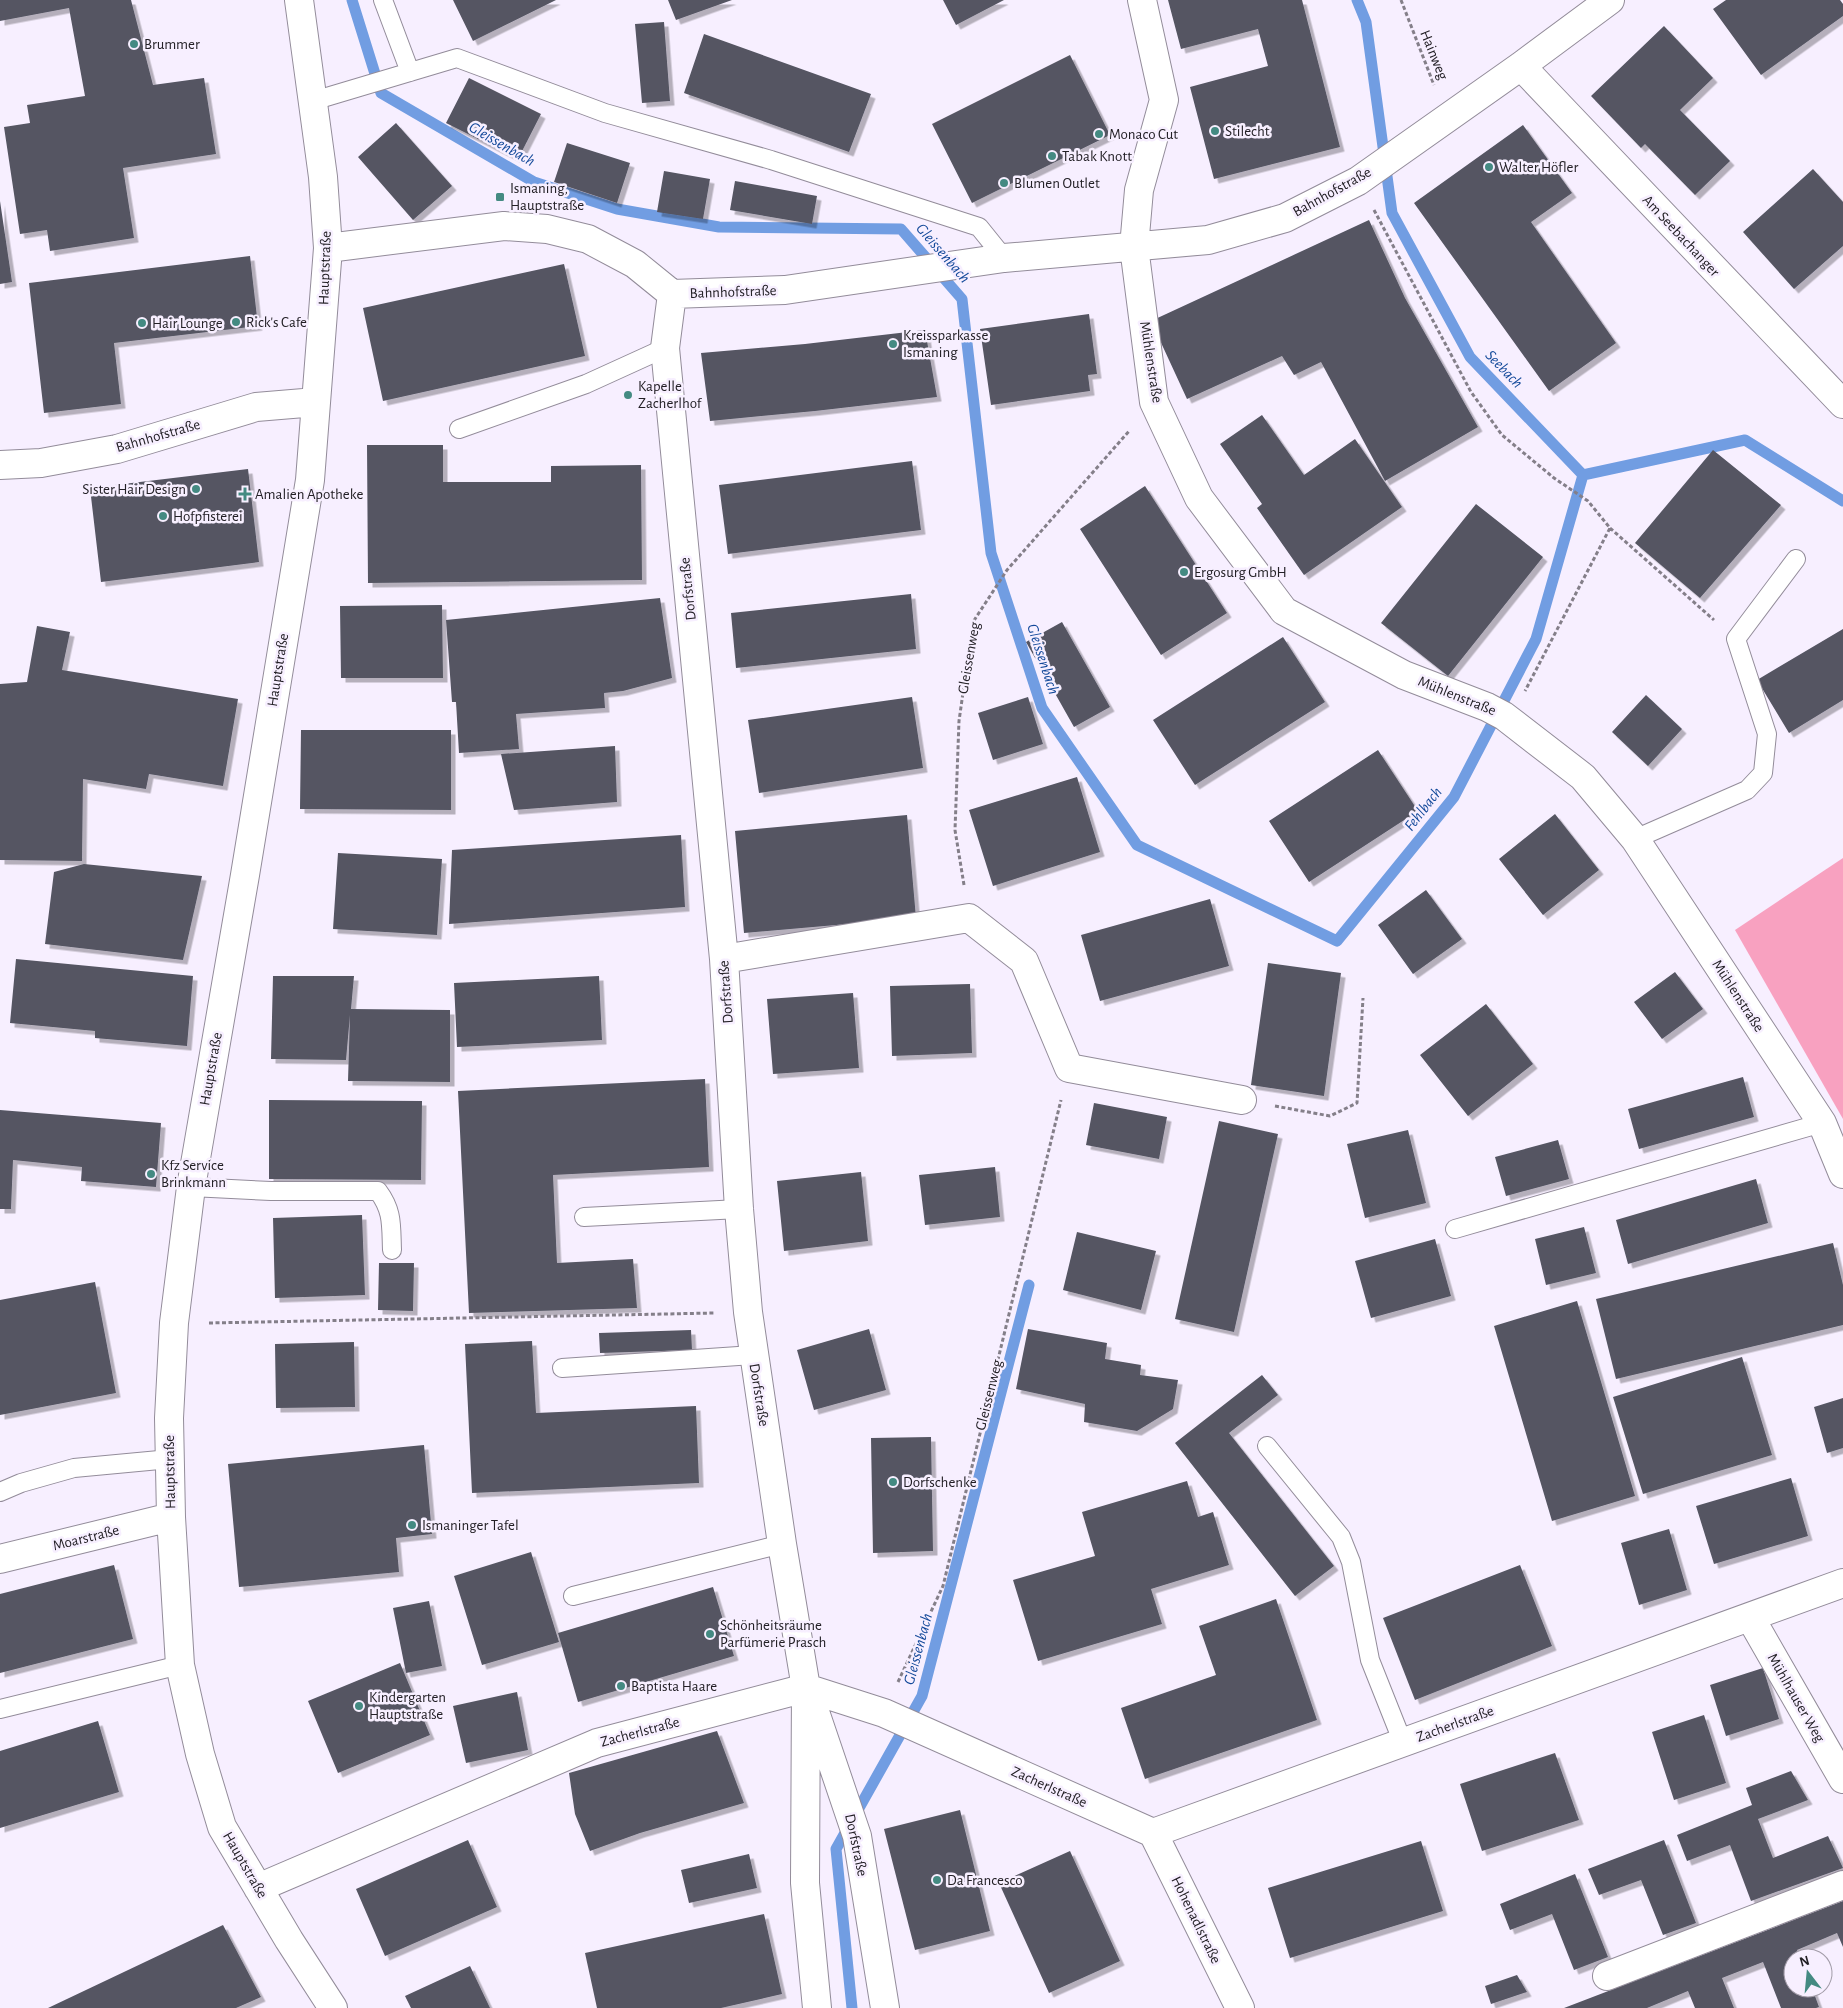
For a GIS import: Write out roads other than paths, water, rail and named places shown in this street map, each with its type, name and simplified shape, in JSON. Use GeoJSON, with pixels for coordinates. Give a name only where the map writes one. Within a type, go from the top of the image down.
{"type":"FeatureCollection","features":[{"type":"Feature","properties":{"kind":"street","name":"Hauptstraße"},"geometry":{"type":"LineString","coordinates":[[299,0],[323,177],[328,248],[308,489],[191,1187],[174,1323],[168,1418],[171,1517],[180,1665],[200,1754],[222,1827],[333,2008]]}},
{"type":"Feature","properties":{"kind":"street","name":"Mühlenstraße"},"geometry":{"type":"LineString","coordinates":[[1142,0],[1164,100],[1139,190],[1134,247],[1154,402],[1199,498],[1284,611],[1404,675],[1500,714],[1583,778],[1635,839],[1822,1123],[1843,1174]]}},
{"type":"Feature","properties":{"kind":"street","name":"Bahnhofstraße"},"geometry":{"type":"LineString","coordinates":[[328,248],[504,226],[547,229],[588,239],[635,264],[672,294],[785,290],[906,274],[1004,258],[1208,240],[1285,218],[1361,179],[1521,66],[1610,0]]}},
{"type":"Feature","properties":{"kind":"street","name":"Am Seebachanger"},"geometry":{"type":"LineString","coordinates":[[1521,66],[1843,404]]}},
{"type":"Feature","properties":{"kind":"street","name":"Dorfstraße"},"geometry":{"type":"LineString","coordinates":[[672,294],[665,348],[724,959],[739,1209],[748,1312],[782,1544],[806,1688],[805,1883],[817,2008]]}},
{"type":"Feature","properties":{"kind":"street","name":"Bahnhofstraße"},"geometry":{"type":"LineString","coordinates":[[0,465],[40,463],[117,450],[256,407],[316,402]]}},
{"type":"Feature","properties":{"kind":"street"},"geometry":{"type":"LineString","coordinates":[[724,959],[969,918],[1024,961],[1068,1068],[1242,1100]]}},
{"type":"Feature","properties":{"kind":"street","name":"Moarstraße"},"geometry":{"type":"LineString","coordinates":[[0,1559],[171,1517]]}},
{"type":"Feature","properties":{"kind":"street","name":"Zacherlstraße"},"geometry":{"type":"LineString","coordinates":[[258,1888],[597,1744],[806,1688],[901,1721],[1153,1833],[1843,1583]]}},
{"type":"Feature","properties":{"kind":"street","name":"Mühlhauser Weg"},"geometry":{"type":"LineString","coordinates":[[1750,1617],[1843,1779]]}},
{"type":"Feature","properties":{"kind":"street","name":"Dorfstraße"},"geometry":{"type":"LineString","coordinates":[[806,1688],[846,1799],[857,1836],[886,2008]]}},
{"type":"Feature","properties":{"kind":"street","name":"Hohenadlstraße"},"geometry":{"type":"LineString","coordinates":[[1153,1833],[1240,2008]]}},
{"type":"Feature","properties":{"kind":"street"},"geometry":{"type":"LineString","coordinates":[[1607,1976],[1843,1885]]}},
{"type":"Feature","properties":{"kind":"lane"},"geometry":{"type":"LineString","coordinates":[[383,0],[410,72]]}},
{"type":"Feature","properties":{"kind":"lane"},"geometry":{"type":"LineString","coordinates":[[313,101],[456,58],[605,113],[770,160],[978,227],[1004,258]]}},
{"type":"Feature","properties":{"kind":"lane"},"geometry":{"type":"LineString","coordinates":[[459,429],[586,384],[665,348]]}},
{"type":"Feature","properties":{"kind":"lane"},"geometry":{"type":"LineString","coordinates":[[1635,839],[1747,790],[1763,773],[1767,734],[1736,639],[1796,559]]}},
{"type":"Feature","properties":{"kind":"lane"},"geometry":{"type":"LineString","coordinates":[[1455,1228],[1822,1123]]}},
{"type":"Feature","properties":{"kind":"lane"},"geometry":{"type":"LineString","coordinates":[[191,1187],[271,1191],[378,1191],[386,1202],[391,1215],[392,1250]]}},
{"type":"Feature","properties":{"kind":"lane"},"geometry":{"type":"LineString","coordinates":[[584,1217],[739,1209]]}},
{"type":"Feature","properties":{"kind":"lane"},"geometry":{"type":"LineString","coordinates":[[562,1368],[753,1355]]}},
{"type":"Feature","properties":{"kind":"lane"},"geometry":{"type":"LineString","coordinates":[[1267,1446],[1341,1537],[1351,1562],[1370,1660],[1403,1743]]}},
{"type":"Feature","properties":{"kind":"lane"},"geometry":{"type":"LineString","coordinates":[[0,1492],[21,1483],[74,1468],[170,1459]]}},
{"type":"Feature","properties":{"kind":"lane"},"geometry":{"type":"LineString","coordinates":[[573,1596],[782,1544]]}},
{"type":"Feature","properties":{"kind":"lane"},"geometry":{"type":"LineString","coordinates":[[0,1709],[180,1665]]}},
{"type":"Feature","properties":{"kind":"waterway","name":"Gleissenbach"},"geometry":{"type":"LineString","coordinates":[[352,0],[381,93],[534,182],[617,209],[719,227],[901,229],[962,299],[991,553],[1042,708],[1137,845],[1337,941],[1454,797],[1536,639],[1583,475]]}},
{"type":"Feature","properties":{"kind":"waterway","name":"Seebach"},"geometry":{"type":"LineString","coordinates":[[1357,0],[1366,22],[1392,213],[1470,357],[1583,475],[1745,440],[1843,501]]}},
{"type":"Feature","properties":{"kind":"waterway","name":"Gleissenbach"},"geometry":{"type":"LineString","coordinates":[[852,2008],[836,1849],[922,1696],[1029,1285]]}},
{"type":"Feature","properties":{"kind":"place","name":"Brummer"},"geometry":{"type":"Point","coordinates":[134,44]}},
{"type":"Feature","properties":{"kind":"place","name":"Stilecht"},"geometry":{"type":"Point","coordinates":[1215,131]}},
{"type":"Feature","properties":{"kind":"place","name":"Monaco Cut"},"geometry":{"type":"Point","coordinates":[1099,134]}},
{"type":"Feature","properties":{"kind":"place","name":"Tabak Knott"},"geometry":{"type":"Point","coordinates":[1052,156]}},
{"type":"Feature","properties":{"kind":"place","name":"Walter Höfler"},"geometry":{"type":"Point","coordinates":[1489,167]}},
{"type":"Feature","properties":{"kind":"place","name":"Blumen Outlet"},"geometry":{"type":"Point","coordinates":[1004,183]}},
{"type":"Feature","properties":{"kind":"place","name":"Ismaning, Hauptstraße"},"geometry":{"type":"Point","coordinates":[500,197]}},
{"type":"Feature","properties":{"kind":"place","name":"Rick's Cafe"},"geometry":{"type":"Point","coordinates":[236,322]}},
{"type":"Feature","properties":{"kind":"place","name":"Hair Lounge"},"geometry":{"type":"Point","coordinates":[142,323]}},
{"type":"Feature","properties":{"kind":"place","name":"Kreissparkasse Ismaning"},"geometry":{"type":"Point","coordinates":[893,344]}},
{"type":"Feature","properties":{"kind":"place","name":"Kapelle Zacherlhof"},"geometry":{"type":"Point","coordinates":[628,395]}},
{"type":"Feature","properties":{"kind":"place","name":"Sister Hair Design"},"geometry":{"type":"Point","coordinates":[196,489]}},
{"type":"Feature","properties":{"kind":"place","name":"Amalien Apotheke"},"geometry":{"type":"Point","coordinates":[245,494]}},
{"type":"Feature","properties":{"kind":"place","name":"Hofpfisterei"},"geometry":{"type":"Point","coordinates":[163,516]}},
{"type":"Feature","properties":{"kind":"place","name":"Ergosurg GmbH"},"geometry":{"type":"Point","coordinates":[1184,572]}},
{"type":"Feature","properties":{"kind":"place","name":"Kfz Service Brinkmann"},"geometry":{"type":"Point","coordinates":[151,1174]}},
{"type":"Feature","properties":{"kind":"place","name":"Dorfschenke"},"geometry":{"type":"Point","coordinates":[893,1482]}},
{"type":"Feature","properties":{"kind":"place","name":"Ismaninger Tafel"},"geometry":{"type":"Point","coordinates":[412,1525]}},
{"type":"Feature","properties":{"kind":"place","name":"Schönheitsräume Parfümerie Prasch"},"geometry":{"type":"Point","coordinates":[710,1634]}},
{"type":"Feature","properties":{"kind":"place","name":"Baptista Haare"},"geometry":{"type":"Point","coordinates":[621,1686]}},
{"type":"Feature","properties":{"kind":"place","name":"Kindergarten Hauptstraße"},"geometry":{"type":"Point","coordinates":[359,1706]}},
{"type":"Feature","properties":{"kind":"place","name":"Da Francesco"},"geometry":{"type":"Point","coordinates":[937,1880]}},
{"type":"Feature","properties":{"kind":"water label","name":"Fehlbach"},"geometry":{"type":"Point","coordinates":[1423,809]}}]}
